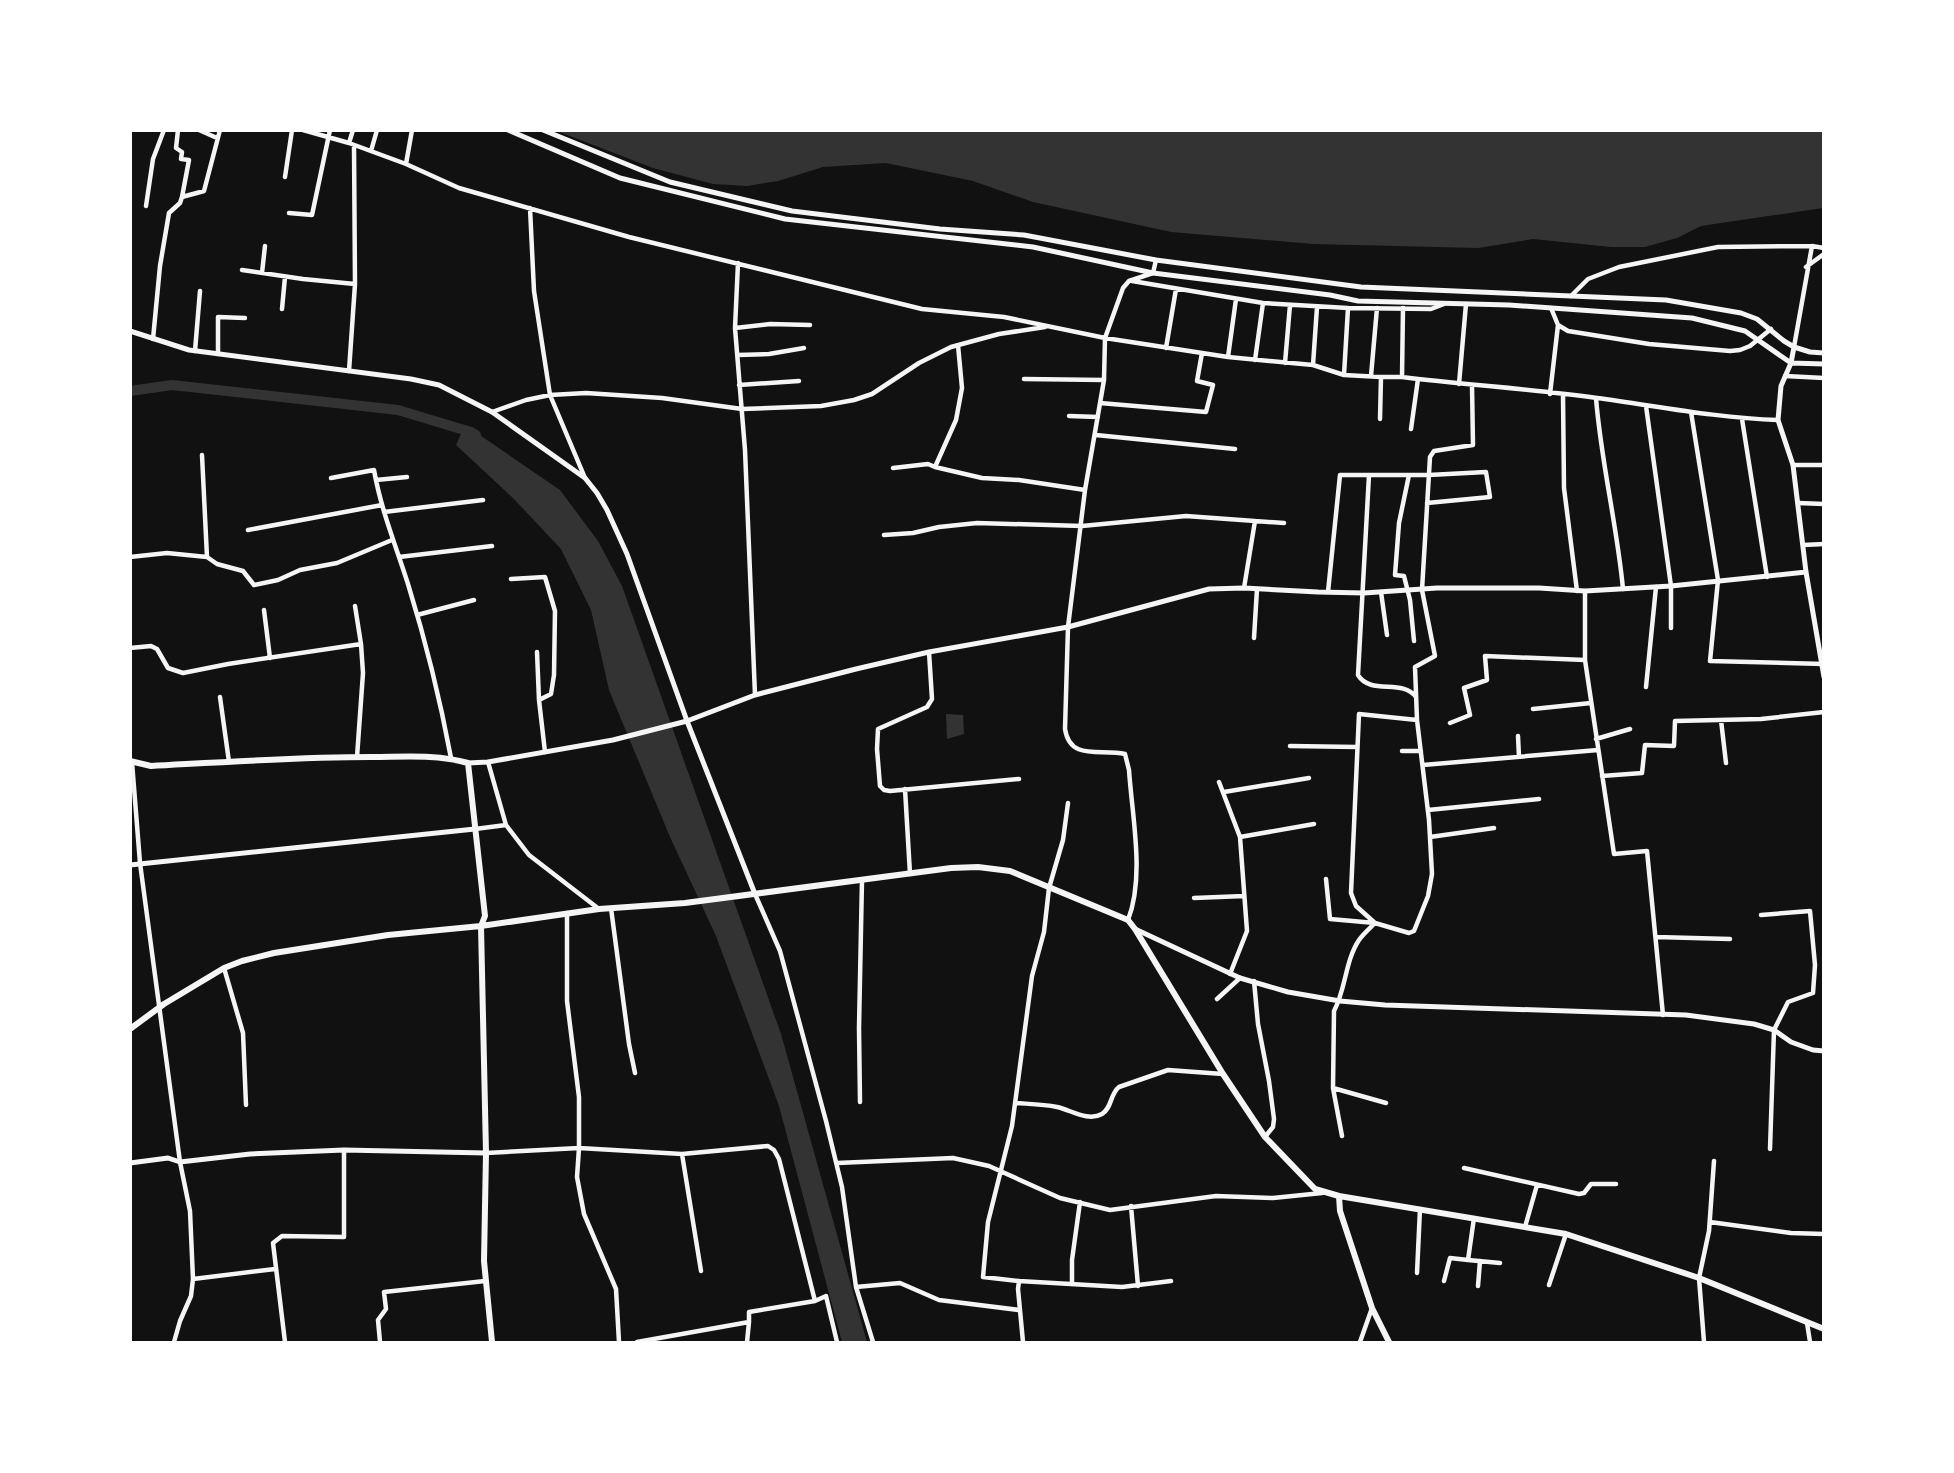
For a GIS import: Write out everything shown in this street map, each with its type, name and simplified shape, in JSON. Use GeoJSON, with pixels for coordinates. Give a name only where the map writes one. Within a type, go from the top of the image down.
{"type":"FeatureCollection","features":[{"type":"Feature","properties":{"kind":"main road"},"geometry":{"type":"LineString","coordinates":[[131,762],[151,766],[357,757],[451,758],[468,763],[485,916],[481,926],[486,1153],[485,1281],[492,1342]]}},
{"type":"Feature","properties":{"kind":"main road"},"geometry":{"type":"LineString","coordinates":[[130,1029],[159,1007],[224,968],[273,954],[388,935],[481,926],[599,909],[685,903],[978,867],[1010,871],[1128,920],[1223,1074],[1265,1137],[1315,1189],[1339,1196],[1566,1234],[1699,1278],[1824,1329]]}},
{"type":"Feature","properties":{"kind":"main road"},"geometry":{"type":"LineString","coordinates":[[1339,1196],[1340,1211],[1372,1308],[1389,1342]]}},
{"type":"Feature","properties":{"kind":"street"},"geometry":{"type":"LineString","coordinates":[[146,206],[153,159],[164,130]]}},
{"type":"Feature","properties":{"kind":"street"},"geometry":{"type":"LineString","coordinates":[[153,339],[160,266],[169,213],[180,203],[189,160],[181,159],[182,152],[176,148],[178,130]]}},
{"type":"Feature","properties":{"kind":"street"},"geometry":{"type":"LineString","coordinates":[[199,130],[217,138]]}},
{"type":"Feature","properties":{"kind":"street"},"geometry":{"type":"LineString","coordinates":[[182,196],[204,191],[220,130]]}},
{"type":"Feature","properties":{"kind":"street"},"geometry":{"type":"LineString","coordinates":[[285,177],[292,130]]}},
{"type":"Feature","properties":{"kind":"street"},"geometry":{"type":"LineString","coordinates":[[303,130],[406,164],[459,188],[630,237],[922,309],[1004,317],[1105,338],[1228,357],[1313,366],[1344,375],[1402,376],[1596,398],[1742,419],[1778,420]]}},
{"type":"Feature","properties":{"kind":"street"},"geometry":{"type":"LineString","coordinates":[[289,213],[312,215],[330,130]]}},
{"type":"Feature","properties":{"kind":"street"},"geometry":{"type":"LineString","coordinates":[[350,370],[355,284],[351,144],[353,130]]}},
{"type":"Feature","properties":{"kind":"street"},"geometry":{"type":"LineString","coordinates":[[371,151],[377,130]]}},
{"type":"Feature","properties":{"kind":"street"},"geometry":{"type":"LineString","coordinates":[[406,164],[412,130]]}},
{"type":"Feature","properties":{"kind":"street"},"geometry":{"type":"LineString","coordinates":[[508,130],[620,178],[785,219],[1033,247],[1153,273],[1330,295],[1358,301],[1551,308],[1692,318],[1745,331],[1791,363],[1824,364]]}},
{"type":"Feature","properties":{"kind":"street"},"geometry":{"type":"LineString","coordinates":[[543,130],[670,182],[792,211],[940,229],[1024,235],[1156,260],[1361,287],[1666,300],[1742,313],[1756,319],[1794,347],[1824,353]]}},
{"type":"Feature","properties":{"kind":"street"},"geometry":{"type":"LineString","coordinates":[[530,208],[534,291],[550,395],[585,478],[607,510],[627,554],[687,721],[755,894],[780,951],[837,1163],[856,1287],[873,1342]]}},
{"type":"Feature","properties":{"kind":"street"},"geometry":{"type":"LineString","coordinates":[[262,273],[265,246]]}},
{"type":"Feature","properties":{"kind":"street"},"geometry":{"type":"LineString","coordinates":[[1570,296],[1588,279],[1619,267],[1718,247],[1812,246],[1824,248]]}},
{"type":"Feature","properties":{"kind":"street"},"geometry":{"type":"LineString","coordinates":[[1812,246],[1806,267],[1791,363],[1781,386],[1778,420],[1793,465],[1806,572],[1824,678]]}},
{"type":"Feature","properties":{"kind":"street"},"geometry":{"type":"LineString","coordinates":[[1806,267],[1824,254]]}},
{"type":"Feature","properties":{"kind":"street"},"geometry":{"type":"LineString","coordinates":[[1153,273],[1156,260]]}},
{"type":"Feature","properties":{"kind":"street"},"geometry":{"type":"LineString","coordinates":[[738,263],[735,328],[753,602],[755,695]]}},
{"type":"Feature","properties":{"kind":"street"},"geometry":{"type":"LineString","coordinates":[[242,270],[355,284]]}},
{"type":"Feature","properties":{"kind":"street"},"geometry":{"type":"LineString","coordinates":[[1128,920],[1134,905],[1137,887],[1129,770],[1125,754],[1113,751],[1091,753],[1073,747],[1067,741],[1065,729],[1068,627],[1085,490],[1104,380],[1105,338],[1122,288],[1129,281],[1153,273]]}},
{"type":"Feature","properties":{"kind":"street"},"geometry":{"type":"LineString","coordinates":[[282,309],[285,277]]}},
{"type":"Feature","properties":{"kind":"street"},"geometry":{"type":"LineString","coordinates":[[1129,281],[1263,303],[1317,307],[1431,309],[1446,303]]}},
{"type":"Feature","properties":{"kind":"street"},"geometry":{"type":"LineString","coordinates":[[1166,348],[1176,289]]}},
{"type":"Feature","properties":{"kind":"street"},"geometry":{"type":"LineString","coordinates":[[195,351],[200,291]]}},
{"type":"Feature","properties":{"kind":"street"},"geometry":{"type":"LineString","coordinates":[[1228,357],[1236,299]]}},
{"type":"Feature","properties":{"kind":"street"},"geometry":{"type":"LineString","coordinates":[[1255,360],[1263,303]]}},
{"type":"Feature","properties":{"kind":"street"},"geometry":{"type":"LineString","coordinates":[[1459,384],[1466,304]]}},
{"type":"Feature","properties":{"kind":"street"},"geometry":{"type":"LineString","coordinates":[[1285,363],[1290,305]]}},
{"type":"Feature","properties":{"kind":"street"},"geometry":{"type":"LineString","coordinates":[[1313,366],[1317,307]]}},
{"type":"Feature","properties":{"kind":"street"},"geometry":{"type":"LineString","coordinates":[[1344,375],[1348,308]]}},
{"type":"Feature","properties":{"kind":"street"},"geometry":{"type":"LineString","coordinates":[[1371,376],[1377,308]]}},
{"type":"Feature","properties":{"kind":"street"},"geometry":{"type":"LineString","coordinates":[[1402,376],[1403,308]]}},
{"type":"Feature","properties":{"kind":"street"},"geometry":{"type":"LineString","coordinates":[[1550,393],[1558,325],[1551,308]]}},
{"type":"Feature","properties":{"kind":"street"},"geometry":{"type":"LineString","coordinates":[[218,354],[218,318],[245,318]]}},
{"type":"Feature","properties":{"kind":"street"},"geometry":{"type":"LineString","coordinates":[[735,328],[770,324],[810,325]]}},
{"type":"Feature","properties":{"kind":"street"},"geometry":{"type":"LineString","coordinates":[[1558,325],[1568,331],[1649,344],[1719,350],[1740,350],[1760,340],[1771,329]]}},
{"type":"Feature","properties":{"kind":"street"},"geometry":{"type":"LineString","coordinates":[[492,412],[526,400],[550,395],[586,393],[662,398],[742,409],[820,406],[872,394],[919,363],[958,345],[999,334],[1047,326]]}},
{"type":"Feature","properties":{"kind":"street"},"geometry":{"type":"LineString","coordinates":[[130,331],[195,351],[350,370],[439,385],[492,412],[585,478]]}},
{"type":"Feature","properties":{"kind":"street"},"geometry":{"type":"LineString","coordinates":[[935,467],[957,420],[962,388],[958,345]]}},
{"type":"Feature","properties":{"kind":"street"},"geometry":{"type":"LineString","coordinates":[[738,355],[769,354],[804,348]]}},
{"type":"Feature","properties":{"kind":"street"},"geometry":{"type":"LineString","coordinates":[[1100,403],[1206,412],[1213,385],[1197,381],[1202,353]]}},
{"type":"Feature","properties":{"kind":"street"},"geometry":{"type":"LineString","coordinates":[[1785,376],[1824,378]]}},
{"type":"Feature","properties":{"kind":"street"},"geometry":{"type":"LineString","coordinates":[[1380,419],[1381,377]]}},
{"type":"Feature","properties":{"kind":"street"},"geometry":{"type":"LineString","coordinates":[[1024,378],[1104,380]]}},
{"type":"Feature","properties":{"kind":"street"},"geometry":{"type":"LineString","coordinates":[[1412,429],[1418,379]]}},
{"type":"Feature","properties":{"kind":"street"},"geometry":{"type":"LineString","coordinates":[[739,385],[799,381]]}},
{"type":"Feature","properties":{"kind":"street"},"geometry":{"type":"LineString","coordinates":[[1326,879],[1330,919],[1375,923],[1410,933],[1414,931],[1428,896],[1432,874],[1430,837],[1415,667],[1435,656],[1422,590],[1429,475],[1434,451],[1473,446],[1472,385]]}},
{"type":"Feature","properties":{"kind":"street"},"geometry":{"type":"LineString","coordinates":[[1563,395],[1564,488],[1577,591]]}},
{"type":"Feature","properties":{"kind":"street"},"geometry":{"type":"LineString","coordinates":[[1596,398],[1623,589]]}},
{"type":"Feature","properties":{"kind":"street"},"geometry":{"type":"LineString","coordinates":[[1646,406],[1671,586],[1671,628]]}},
{"type":"Feature","properties":{"kind":"street"},"geometry":{"type":"LineString","coordinates":[[1691,412],[1718,580],[1710,662],[1822,664]]}},
{"type":"Feature","properties":{"kind":"street"},"geometry":{"type":"LineString","coordinates":[[1069,416],[1098,417]]}},
{"type":"Feature","properties":{"kind":"street"},"geometry":{"type":"LineString","coordinates":[[1742,419],[1767,577]]}},
{"type":"Feature","properties":{"kind":"street"},"geometry":{"type":"LineString","coordinates":[[1096,435],[1235,450]]}},
{"type":"Feature","properties":{"kind":"street"},"geometry":{"type":"LineString","coordinates":[[202,455],[207,557]]}},
{"type":"Feature","properties":{"kind":"street"},"geometry":{"type":"LineString","coordinates":[[893,468],[928,464],[982,478],[1018,480],[1085,490]]}},
{"type":"Feature","properties":{"kind":"street"},"geometry":{"type":"LineString","coordinates":[[1793,465],[1824,465]]}},
{"type":"Feature","properties":{"kind":"street"},"geometry":{"type":"LineString","coordinates":[[331,478],[374,470],[382,506],[439,693],[451,758]]}},
{"type":"Feature","properties":{"kind":"street"},"geometry":{"type":"LineString","coordinates":[[1328,592],[1340,475],[1429,475],[1486,472],[1490,497],[1427,503]]}},
{"type":"Feature","properties":{"kind":"street"},"geometry":{"type":"LineString","coordinates":[[1369,475],[1358,675],[1368,684],[1402,687],[1411,690],[1416,697]]}},
{"type":"Feature","properties":{"kind":"street"},"geometry":{"type":"LineString","coordinates":[[1409,475],[1399,523],[1395,575],[1404,576],[1414,641]]}},
{"type":"Feature","properties":{"kind":"street"},"geometry":{"type":"LineString","coordinates":[[376,480],[407,477]]}},
{"type":"Feature","properties":{"kind":"street"},"geometry":{"type":"LineString","coordinates":[[384,512],[483,500]]}},
{"type":"Feature","properties":{"kind":"street"},"geometry":{"type":"LineString","coordinates":[[1798,503],[1824,504]]}},
{"type":"Feature","properties":{"kind":"street"},"geometry":{"type":"LineString","coordinates":[[248,530],[382,506]]}},
{"type":"Feature","properties":{"kind":"street"},"geometry":{"type":"LineString","coordinates":[[884,535],[977,523],[1082,526],[1186,516],[1284,523]]}},
{"type":"Feature","properties":{"kind":"street"},"geometry":{"type":"LineString","coordinates":[[1244,588],[1255,521]]}},
{"type":"Feature","properties":{"kind":"street"},"geometry":{"type":"LineString","coordinates":[[130,557],[167,553],[207,557],[217,564],[243,571],[254,585],[278,580],[300,570],[337,563],[392,540]]}},
{"type":"Feature","properties":{"kind":"street"},"geometry":{"type":"LineString","coordinates":[[1803,545],[1824,544]]}},
{"type":"Feature","properties":{"kind":"street"},"geometry":{"type":"LineString","coordinates":[[399,557],[492,546]]}},
{"type":"Feature","properties":{"kind":"street"},"geometry":{"type":"LineString","coordinates":[[468,763],[488,762],[613,740],[678,724],[755,695],[929,652],[1068,627],[1209,589],[1244,588],[1364,593],[1539,588],[1585,591],[1671,586],[1806,572]]}},
{"type":"Feature","properties":{"kind":"street"},"geometry":{"type":"LineString","coordinates":[[511,579],[545,577],[555,610],[554,675],[551,694],[539,700]]}},
{"type":"Feature","properties":{"kind":"street"},"geometry":{"type":"LineString","coordinates":[[1646,687],[1656,587]]}},
{"type":"Feature","properties":{"kind":"street"},"geometry":{"type":"LineString","coordinates":[[1254,638],[1257,589]]}},
{"type":"Feature","properties":{"kind":"street"},"geometry":{"type":"LineString","coordinates":[[1585,591],[1585,660],[1614,854],[1647,851],[1663,1015]]}},
{"type":"Feature","properties":{"kind":"street"},"geometry":{"type":"LineString","coordinates":[[1381,592],[1387,635]]}},
{"type":"Feature","properties":{"kind":"street"},"geometry":{"type":"LineString","coordinates":[[417,615],[474,600]]}},
{"type":"Feature","properties":{"kind":"street"},"geometry":{"type":"LineString","coordinates":[[354,606],[361,644],[363,673],[357,757]]}},
{"type":"Feature","properties":{"kind":"street"},"geometry":{"type":"LineString","coordinates":[[264,610],[270,658]]}},
{"type":"Feature","properties":{"kind":"street"},"geometry":{"type":"LineString","coordinates":[[130,648],[151,646],[157,649],[168,668],[183,673],[361,644]]}},
{"type":"Feature","properties":{"kind":"street"},"geometry":{"type":"LineString","coordinates":[[537,652],[539,700],[545,752]]}},
{"type":"Feature","properties":{"kind":"street"},"geometry":{"type":"LineString","coordinates":[[929,652],[932,699],[927,707],[880,726],[877,732],[880,786],[884,790],[890,790],[1019,779]]}},
{"type":"Feature","properties":{"kind":"street"},"geometry":{"type":"LineString","coordinates":[[1450,723],[1470,715],[1464,688],[1487,680],[1485,656],[1585,660]]}},
{"type":"Feature","properties":{"kind":"street"},"geometry":{"type":"LineString","coordinates":[[220,697],[229,762]]}},
{"type":"Feature","properties":{"kind":"street"},"geometry":{"type":"LineString","coordinates":[[1533,709],[1591,703]]}},
{"type":"Feature","properties":{"kind":"street"},"geometry":{"type":"LineString","coordinates":[[1602,776],[1642,773],[1645,745],[1674,746],[1675,721],[1761,719],[1824,712]]}},
{"type":"Feature","properties":{"kind":"street"},"geometry":{"type":"LineString","coordinates":[[1375,923],[1356,906],[1351,893],[1359,714],[1418,720]]}},
{"type":"Feature","properties":{"kind":"street"},"geometry":{"type":"LineString","coordinates":[[1722,720],[1726,763]]}},
{"type":"Feature","properties":{"kind":"street"},"geometry":{"type":"LineString","coordinates":[[1596,739],[1630,729]]}},
{"type":"Feature","properties":{"kind":"street"},"geometry":{"type":"LineString","coordinates":[[1518,736],[1520,757]]}},
{"type":"Feature","properties":{"kind":"street"},"geometry":{"type":"LineString","coordinates":[[1290,746],[1356,747]]}},
{"type":"Feature","properties":{"kind":"street"},"geometry":{"type":"LineString","coordinates":[[1423,765],[1598,750]]}},
{"type":"Feature","properties":{"kind":"street"},"geometry":{"type":"LineString","coordinates":[[1402,751],[1421,751]]}},
{"type":"Feature","properties":{"kind":"street"},"geometry":{"type":"LineString","coordinates":[[131,762],[140,863],[180,1162],[190,1211],[193,1279],[191,1296],[174,1342]]}},
{"type":"Feature","properties":{"kind":"street"},"geometry":{"type":"LineString","coordinates":[[488,762],[506,825],[529,855],[599,909]]}},
{"type":"Feature","properties":{"kind":"street"},"geometry":{"type":"LineString","coordinates":[[1224,792],[1309,778]]}},
{"type":"Feature","properties":{"kind":"street"},"geometry":{"type":"LineString","coordinates":[[1219,782],[1240,837],[1245,896],[1247,931],[1230,974]]}},
{"type":"Feature","properties":{"kind":"street"},"geometry":{"type":"LineString","coordinates":[[905,789],[910,874]]}},
{"type":"Feature","properties":{"kind":"street"},"geometry":{"type":"LineString","coordinates":[[1428,810],[1539,799]]}},
{"type":"Feature","properties":{"kind":"street"},"geometry":{"type":"LineString","coordinates":[[1068,802],[1063,840],[1049,888],[1044,932],[1032,976],[1012,1126],[987,1222],[983,1277],[1100,1286],[1138,1286],[1171,1281]]}},
{"type":"Feature","properties":{"kind":"street"},"geometry":{"type":"LineString","coordinates":[[1240,837],[1314,824]]}},
{"type":"Feature","properties":{"kind":"street"},"geometry":{"type":"LineString","coordinates":[[130,865],[506,825]]}},
{"type":"Feature","properties":{"kind":"street"},"geometry":{"type":"LineString","coordinates":[[1430,837],[1494,828]]}},
{"type":"Feature","properties":{"kind":"street"},"geometry":{"type":"LineString","coordinates":[[860,1102],[862,880]]}},
{"type":"Feature","properties":{"kind":"street"},"geometry":{"type":"LineString","coordinates":[[1194,898],[1245,896]]}},
{"type":"Feature","properties":{"kind":"street"},"geometry":{"type":"LineString","coordinates":[[611,908],[635,1073]]}},
{"type":"Feature","properties":{"kind":"street"},"geometry":{"type":"LineString","coordinates":[[1761,915],[1810,911],[1815,965],[1813,993],[1788,1002],[1774,1030],[1770,1149]]}},
{"type":"Feature","properties":{"kind":"street"},"geometry":{"type":"LineString","coordinates":[[567,913],[567,1001],[579,1097],[577,1177],[584,1214],[616,1289],[619,1342]]}},
{"type":"Feature","properties":{"kind":"street"},"geometry":{"type":"LineString","coordinates":[[1342,1136],[1334,1088],[1334,1011],[1340,1001],[1354,949],[1359,939],[1375,923]]}},
{"type":"Feature","properties":{"kind":"street"},"geometry":{"type":"LineString","coordinates":[[1135,928],[1230,974],[1288,992],[1340,1001],[1385,1005],[1718,1018],[1774,1030],[1791,1042],[1824,1052]]}},
{"type":"Feature","properties":{"kind":"street"},"geometry":{"type":"LineString","coordinates":[[1656,937],[1730,939]]}},
{"type":"Feature","properties":{"kind":"street"},"geometry":{"type":"LineString","coordinates":[[224,968],[243,1033],[246,1105]]}},
{"type":"Feature","properties":{"kind":"street"},"geometry":{"type":"LineString","coordinates":[[1216,999],[1240,978]]}},
{"type":"Feature","properties":{"kind":"street"},"geometry":{"type":"LineString","coordinates":[[1254,981],[1258,1024],[1274,1119],[1273,1127],[1265,1137]]}},
{"type":"Feature","properties":{"kind":"street"},"geometry":{"type":"LineString","coordinates":[[1015,1102],[1058,1107],[1087,1116],[1101,1115],[1106,1110],[1114,1091],[1119,1087],[1168,1070],[1223,1074]]}},
{"type":"Feature","properties":{"kind":"street"},"geometry":{"type":"LineString","coordinates":[[1334,1088],[1386,1103]]}},
{"type":"Feature","properties":{"kind":"street"},"geometry":{"type":"LineString","coordinates":[[130,1163],[168,1158],[180,1162],[250,1154],[344,1150],[486,1153],[579,1148],[682,1154],[768,1146],[774,1150],[779,1159],[815,1301]]}},
{"type":"Feature","properties":{"kind":"street"},"geometry":{"type":"LineString","coordinates":[[285,1342],[273,1243],[282,1236],[344,1237],[344,1150]]}},
{"type":"Feature","properties":{"kind":"street"},"geometry":{"type":"LineString","coordinates":[[682,1154],[701,1271]]}},
{"type":"Feature","properties":{"kind":"street"},"geometry":{"type":"LineString","coordinates":[[837,1163],[953,1158],[989,1166],[1060,1198],[1110,1210],[1216,1196],[1273,1198],[1322,1192]]}},
{"type":"Feature","properties":{"kind":"street"},"geometry":{"type":"LineString","coordinates":[[1704,1342],[1699,1278],[1710,1222],[1714,1161]]}},
{"type":"Feature","properties":{"kind":"street"},"geometry":{"type":"LineString","coordinates":[[1464,1167],[1579,1194],[1584,1193],[1592,1184],[1616,1184]]}},
{"type":"Feature","properties":{"kind":"street"},"geometry":{"type":"LineString","coordinates":[[1525,1227],[1537,1185]]}},
{"type":"Feature","properties":{"kind":"street"},"geometry":{"type":"LineString","coordinates":[[1072,1284],[1072,1260],[1080,1203]]}},
{"type":"Feature","properties":{"kind":"street"},"geometry":{"type":"LineString","coordinates":[[1131,1206],[1138,1286]]}},
{"type":"Feature","properties":{"kind":"street"},"geometry":{"type":"LineString","coordinates":[[1417,1273],[1420,1209]]}},
{"type":"Feature","properties":{"kind":"street"},"geometry":{"type":"LineString","coordinates":[[1468,1260],[1474,1218]]}},
{"type":"Feature","properties":{"kind":"street"},"geometry":{"type":"LineString","coordinates":[[1710,1222],[1791,1233],[1824,1234]]}},
{"type":"Feature","properties":{"kind":"street"},"geometry":{"type":"LineString","coordinates":[[1548,1285],[1566,1234]]}},
{"type":"Feature","properties":{"kind":"street"},"geometry":{"type":"LineString","coordinates":[[1444,1281],[1450,1258],[1500,1263]]}},
{"type":"Feature","properties":{"kind":"street"},"geometry":{"type":"LineString","coordinates":[[1478,1286],[1480,1261]]}},
{"type":"Feature","properties":{"kind":"street"},"geometry":{"type":"LineString","coordinates":[[193,1279],[275,1269]]}},
{"type":"Feature","properties":{"kind":"street"},"geometry":{"type":"LineString","coordinates":[[380,1342],[378,1320],[386,1309],[384,1292],[485,1281]]}},
{"type":"Feature","properties":{"kind":"street"},"geometry":{"type":"LineString","coordinates":[[1019,1281],[1019,1310],[1023,1342]]}},
{"type":"Feature","properties":{"kind":"street"},"geometry":{"type":"LineString","coordinates":[[856,1287],[900,1283],[939,1300],[1019,1310]]}},
{"type":"Feature","properties":{"kind":"street"},"geometry":{"type":"LineString","coordinates":[[747,1342],[749,1312],[815,1301],[826,1296],[837,1342]]}},
{"type":"Feature","properties":{"kind":"street"},"geometry":{"type":"LineString","coordinates":[[1360,1342],[1372,1308]]}},
{"type":"Feature","properties":{"kind":"street"},"geometry":{"type":"LineString","coordinates":[[638,1342],[749,1322]]}},
{"type":"Feature","properties":{"kind":"street"},"geometry":{"type":"LineString","coordinates":[[1807,1323],[1810,1342]]}},
{"type":"Feature","properties":{"kind":"shaded area"},"geometry":{"type":"Polygon","coordinates":[[[557,131],[1823,131],[1823,208],[1701,226],[1677,238],[1645,247],[1611,247],[1533,239],[1478,248],[1313,244],[1171,232],[1033,202],[973,181],[886,163],[823,167],[778,181],[747,186],[713,184],[653,168],[557,131]]]}},
{"type":"Feature","properties":{"kind":"shaded area"},"geometry":{"type":"Polygon","coordinates":[[[465,425],[560,490],[598,541],[622,586],[781,1034],[867,1342],[842,1342],[779,1106],[716,936],[670,837],[609,690],[591,610],[561,549],[512,497],[456,445],[465,425]]]}},
{"type":"Feature","properties":{"kind":"shaded area"},"geometry":{"type":"Polygon","coordinates":[[[946,714],[963,715],[964,734],[947,739],[946,714]]]}},
{"type":"Feature","properties":{"kind":"waterway"},"geometry":{"type":"LineString","coordinates":[[130,391],[172,385],[398,410],[476,435]]}}]}
